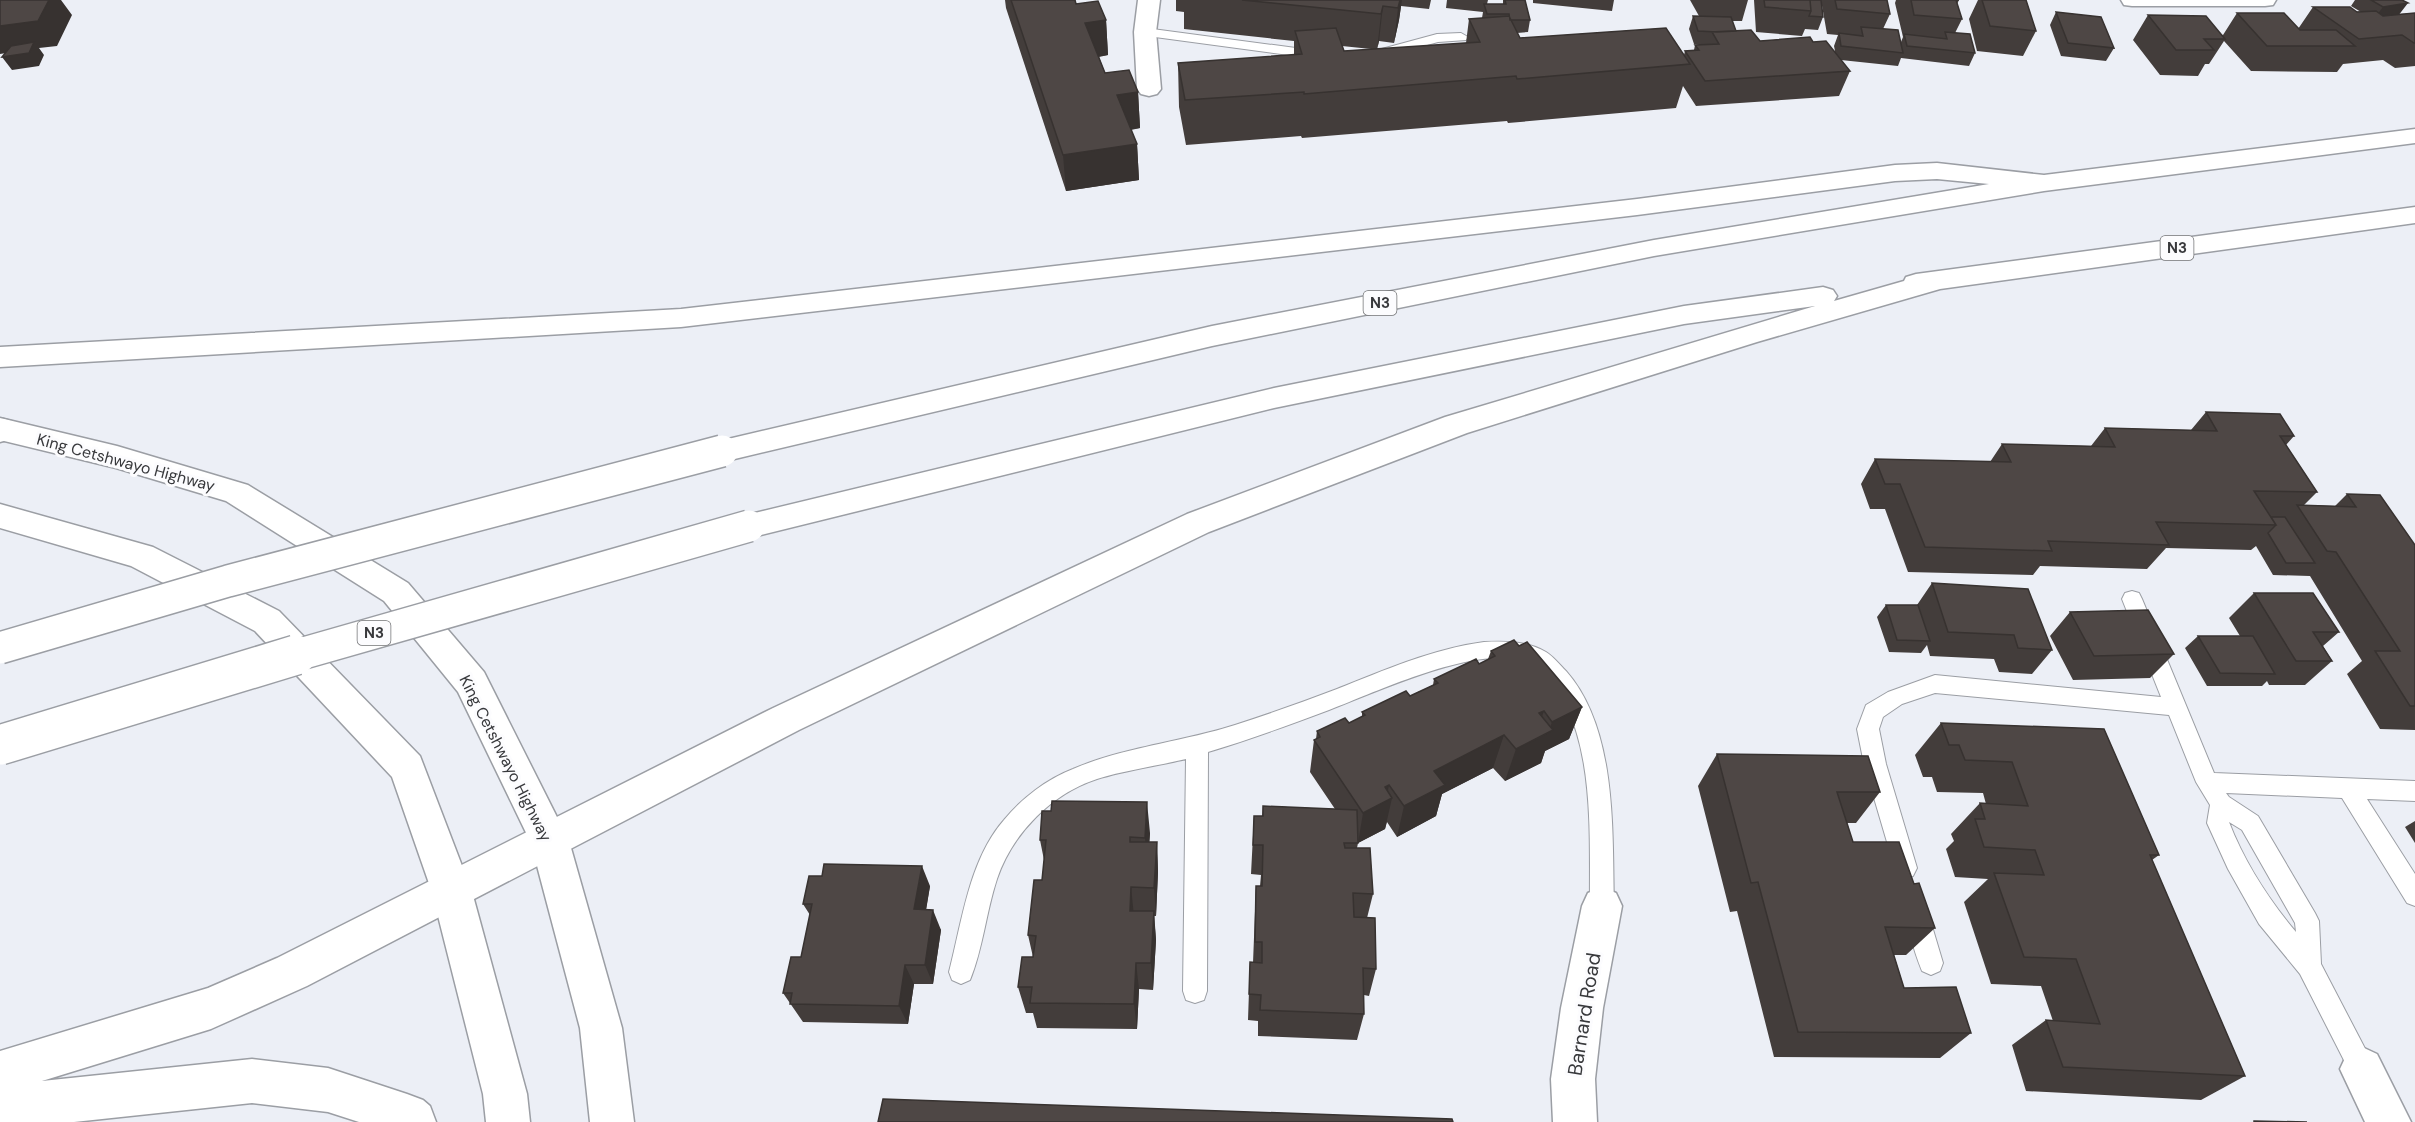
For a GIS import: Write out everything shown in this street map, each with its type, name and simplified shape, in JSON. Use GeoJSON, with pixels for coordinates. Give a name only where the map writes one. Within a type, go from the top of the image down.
{"type":"FeatureCollection","features":[{"type":"Feature","properties":{"kind":"main road"},"geometry":{"type":"LineString","coordinates":[[1149,0],[1145,32],[1149,88]]}},
{"type":"Feature","properties":{"kind":"main road"},"geometry":{"type":"LineString","coordinates":[[2132,0],[2265,0]]}},
{"type":"Feature","properties":{"kind":"main road","name":"N3"},"geometry":{"type":"LineString","coordinates":[[0,648],[228,581],[722,451],[1224,334],[1654,248],[2044,183],[2415,136]]}},
{"type":"Feature","properties":{"kind":"main road"},"geometry":{"type":"LineString","coordinates":[[0,357],[681,318],[1637,207],[1895,174],[1937,171],[2044,183]]}},
{"type":"Feature","properties":{"kind":"main road","name":"N3"},"geometry":{"type":"LineString","coordinates":[[0,745],[261,666],[749,526],[1274,398],[1684,315],[2415,215]]}},
{"type":"Feature","properties":{"kind":"main road"},"geometry":{"type":"LineString","coordinates":[[0,1073],[211,1008],[292,972],[786,719],[1198,523],[1456,425],[1938,280]]}},
{"type":"Feature","properties":{"kind":"main road","name":"King Cetshwayo Highway"},"geometry":{"type":"LineString","coordinates":[[1,430],[117,457],[237,493],[396,592],[471,682],[550,841],[601,1028],[612,1122]]}},
{"type":"Feature","properties":{"kind":"main road"},"geometry":{"type":"LineString","coordinates":[[0,516],[141,556],[267,621],[407,768],[452,892],[505,1094],[508,1122]]}},
{"type":"Feature","properties":{"kind":"main road","name":"Barnard Road"},"geometry":{"type":"LineString","coordinates":[[1575,1122],[1573,1080],[1580,1018],[1602,906]]}},
{"type":"Feature","properties":{"kind":"main road"},"geometry":{"type":"LineString","coordinates":[[2362,1069],[2389,1122]]}},
{"type":"Feature","properties":{"kind":"main road"},"geometry":{"type":"LineString","coordinates":[[0,1108],[252,1081],[328,1090],[407,1116],[414,1122]]}},
{"type":"Feature","properties":{"kind":"lane"},"geometry":{"type":"LineString","coordinates":[[1145,32],[1328,56]]}},
{"type":"Feature","properties":{"kind":"lane"},"geometry":{"type":"LineString","coordinates":[[1369,57],[1437,38],[1461,37]]}},
{"type":"Feature","properties":{"kind":"lane"},"geometry":{"type":"LineString","coordinates":[[2132,599],[2207,782],[2221,804],[2250,823],[2307,921],[2309,966]]}},
{"type":"Feature","properties":{"kind":"lane"},"geometry":{"type":"LineString","coordinates":[[962,972],[992,860],[1011,828],[1063,784],[1099,769],[1197,746],[1331,700],[1415,666],[1465,654],[1511,649],[1544,661],[1571,694],[1590,740],[1598,786],[1602,906]]}},
{"type":"Feature","properties":{"kind":"lane"},"geometry":{"type":"LineString","coordinates":[[1932,963],[1875,764],[1868,729],[1874,711],[1895,698],[1935,684],[2176,707]]}},
{"type":"Feature","properties":{"kind":"lane"},"geometry":{"type":"LineString","coordinates":[[1195,991],[1197,746]]}},
{"type":"Feature","properties":{"kind":"lane"},"geometry":{"type":"LineString","coordinates":[[2207,782],[2415,791]]}},
{"type":"Feature","properties":{"kind":"lane"},"geometry":{"type":"LineString","coordinates":[[2348,789],[2415,895]]}},
{"type":"Feature","properties":{"kind":"lane"},"geometry":{"type":"LineString","coordinates":[[2221,804],[2218,823],[2236,861],[2267,916],[2309,966],[2362,1069]]}},
{"type":"Feature","properties":{"kind":"building"},"geometry":{"type":"Polygon","coordinates":[[[0,0],[49,0],[38,21],[0,26],[0,0]]]}},
{"type":"Feature","properties":{"kind":"building"},"geometry":{"type":"Polygon","coordinates":[[[1011,0],[1075,0],[1076,4],[1098,1],[1106,20],[1085,23],[1105,73],[1129,70],[1138,92],[1117,95],[1137,144],[1063,155],[1011,0]]]}},
{"type":"Feature","properties":{"kind":"building"},"geometry":{"type":"Polygon","coordinates":[[[1242,0],[1400,0],[1398,8],[1383,6],[1381,14],[1242,0]]]}},
{"type":"Feature","properties":{"kind":"building"},"geometry":{"type":"Polygon","coordinates":[[[1505,0],[1525,0],[1530,20],[1510,20],[1509,14],[1487,14],[1484,4],[1506,4],[1505,0]]]}},
{"type":"Feature","properties":{"kind":"building"},"geometry":{"type":"Polygon","coordinates":[[[1764,0],[1810,0],[1811,11],[1765,7],[1764,0]]]}},
{"type":"Feature","properties":{"kind":"building"},"geometry":{"type":"Polygon","coordinates":[[[1810,0],[1821,0],[1823,17],[1809,16],[1810,0]]]}},
{"type":"Feature","properties":{"kind":"building"},"geometry":{"type":"Polygon","coordinates":[[[1835,0],[1887,0],[1890,14],[1837,9],[1835,0]]]}},
{"type":"Feature","properties":{"kind":"building"},"geometry":{"type":"Polygon","coordinates":[[[1911,0],[1956,0],[1962,19],[1914,15],[1911,0]]]}},
{"type":"Feature","properties":{"kind":"building"},"geometry":{"type":"Polygon","coordinates":[[[1982,0],[2026,0],[2036,31],[1990,26],[1982,0]]]}},
{"type":"Feature","properties":{"kind":"building"},"geometry":{"type":"Polygon","coordinates":[[[2371,0],[2402,0],[2408,3],[2383,7],[2371,0]]]}},
{"type":"Feature","properties":{"kind":"building"},"geometry":{"type":"Polygon","coordinates":[[[2313,7],[2350,7],[2357,12],[2376,11],[2383,16],[2415,13],[2415,43],[2402,35],[2359,39],[2313,7]]]}},
{"type":"Feature","properties":{"kind":"building"},"geometry":{"type":"Polygon","coordinates":[[[2056,12],[2101,17],[2114,48],[2068,43],[2056,12]]]}},
{"type":"Feature","properties":{"kind":"building"},"geometry":{"type":"Polygon","coordinates":[[[2237,13],[2284,13],[2300,30],[2336,30],[2355,46],[2267,46],[2237,13]]]}},
{"type":"Feature","properties":{"kind":"building"},"geometry":{"type":"Polygon","coordinates":[[[2148,15],[2206,16],[2225,39],[2204,39],[2214,50],[2176,50],[2148,15]]]}},
{"type":"Feature","properties":{"kind":"building"},"geometry":{"type":"Polygon","coordinates":[[[1509,16],[1520,38],[1666,28],[1690,64],[1517,79],[1516,76],[1304,94],[1304,92],[1185,100],[1178,63],[1302,54],[1295,31],[1336,28],[1344,51],[1480,42],[1469,19],[1509,16]]]}},
{"type":"Feature","properties":{"kind":"building"},"geometry":{"type":"Polygon","coordinates":[[[1693,16],[1731,17],[1736,31],[1698,31],[1693,16]]]}},
{"type":"Feature","properties":{"kind":"building"},"geometry":{"type":"Polygon","coordinates":[[[1861,27],[1898,30],[1903,53],[1841,46],[1839,33],[1863,36],[1861,27]]]}},
{"type":"Feature","properties":{"kind":"building"},"geometry":{"type":"Polygon","coordinates":[[[1751,30],[1760,41],[1810,37],[1813,42],[1826,41],[1850,71],[1705,81],[1685,51],[1699,50],[1695,45],[1719,44],[1712,32],[1751,30]]]}},
{"type":"Feature","properties":{"kind":"building"},"geometry":{"type":"Polygon","coordinates":[[[1945,32],[1970,34],[1975,53],[1907,46],[1904,34],[1947,39],[1945,32]]]}},
{"type":"Feature","properties":{"kind":"building"},"geometry":{"type":"Polygon","coordinates":[[[34,42],[29,53],[2,57],[11,46],[34,42]]]}},
{"type":"Feature","properties":{"kind":"building"},"geometry":{"type":"Polygon","coordinates":[[[2206,412],[2280,414],[2294,436],[2280,436],[2317,492],[2254,491],[2276,525],[2156,522],[2169,545],[2048,541],[2052,551],[1925,547],[1900,484],[1885,484],[1875,459],[2011,462],[2002,444],[2115,447],[2105,428],[2217,431],[2206,412]]]}},
{"type":"Feature","properties":{"kind":"building"},"geometry":{"type":"Polygon","coordinates":[[[2347,494],[2380,495],[2415,545],[2415,706],[2410,706],[2375,651],[2400,651],[2336,552],[2327,551],[2297,505],[2356,507],[2347,494]]]}},
{"type":"Feature","properties":{"kind":"building"},"geometry":{"type":"Polygon","coordinates":[[[2271,517],[2285,517],[2315,563],[2286,563],[2268,533],[2276,525],[2271,517]]]}},
{"type":"Feature","properties":{"kind":"building"},"geometry":{"type":"Polygon","coordinates":[[[1932,583],[2028,589],[2052,650],[2018,648],[2014,635],[1948,632],[1932,583]]]}},
{"type":"Feature","properties":{"kind":"building"},"geometry":{"type":"Polygon","coordinates":[[[2254,593],[2313,593],[2339,632],[2313,632],[2332,661],[2296,661],[2254,593]]]}},
{"type":"Feature","properties":{"kind":"building"},"geometry":{"type":"Polygon","coordinates":[[[1886,605],[1918,605],[1930,641],[1897,640],[1886,605]]]}},
{"type":"Feature","properties":{"kind":"building"},"geometry":{"type":"Polygon","coordinates":[[[2148,610],[2174,654],[2094,656],[2070,612],[2148,610]]]}},
{"type":"Feature","properties":{"kind":"building"},"geometry":{"type":"Polygon","coordinates":[[[2198,636],[2253,636],[2275,674],[2220,673],[2198,636]]]}},
{"type":"Feature","properties":{"kind":"building"},"geometry":{"type":"Polygon","coordinates":[[[1514,640],[1519,646],[1527,642],[1582,707],[1552,722],[1544,711],[1539,713],[1553,730],[1516,749],[1504,735],[1434,771],[1445,785],[1404,806],[1389,785],[1385,787],[1392,798],[1363,813],[1314,740],[1320,737],[1317,731],[1345,718],[1349,723],[1365,715],[1362,712],[1406,691],[1410,696],[1438,683],[1434,679],[1476,659],[1479,664],[1495,656],[1491,651],[1514,640]]]}},
{"type":"Feature","properties":{"kind":"building"},"geometry":{"type":"Polygon","coordinates":[[[1941,723],[2104,729],[2159,855],[2150,855],[2245,1076],[2063,1067],[2046,1020],[2100,1024],[2076,959],[2024,957],[1994,873],[2044,875],[2035,850],[1984,847],[1975,819],[1985,819],[1980,803],[2028,806],[2012,762],[1965,760],[1959,745],[1949,745],[1941,723]]]}},
{"type":"Feature","properties":{"kind":"building"},"geometry":{"type":"Polygon","coordinates":[[[1717,754],[1868,756],[1880,792],[1837,792],[1853,842],[1899,842],[1914,884],[1919,883],[1935,928],[1885,927],[1904,988],[1956,987],[1971,1033],[1798,1032],[1758,882],[1751,883],[1717,754]]]}},
{"type":"Feature","properties":{"kind":"building"},"geometry":{"type":"Polygon","coordinates":[[[1052,801],[1147,802],[1145,838],[1130,837],[1130,842],[1157,842],[1154,888],[1131,887],[1130,911],[1154,911],[1151,963],[1136,963],[1134,1004],[1030,1003],[1032,987],[1018,987],[1022,957],[1033,957],[1036,936],[1028,935],[1034,880],[1042,880],[1046,840],[1040,840],[1042,811],[1051,811],[1052,801]]]}},
{"type":"Feature","properties":{"kind":"building"},"geometry":{"type":"Polygon","coordinates":[[[1263,806],[1357,810],[1358,843],[1344,843],[1345,848],[1370,848],[1373,894],[1353,893],[1354,917],[1375,918],[1376,969],[1363,968],[1364,1014],[1260,1010],[1261,995],[1249,994],[1250,962],[1262,963],[1262,942],[1255,942],[1256,886],[1262,886],[1263,845],[1253,845],[1254,816],[1263,816],[1263,806]]]}},
{"type":"Feature","properties":{"kind":"building"},"geometry":{"type":"Polygon","coordinates":[[[824,864],[922,866],[914,909],[933,910],[925,965],[905,965],[899,1006],[790,1004],[792,993],[783,993],[791,957],[801,957],[812,904],[803,904],[809,876],[822,876],[824,864]]]}},
{"type":"Feature","properties":{"kind":"building"},"geometry":{"type":"Polygon","coordinates":[[[883,1099],[1452,1119],[1453,1122],[878,1122],[883,1099]]]}},
{"type":"Feature","properties":{"kind":"building"},"geometry":{"type":"Polygon","coordinates":[[[2254,1121],[2307,1122],[2254,1122],[2254,1121]]]}}]}
